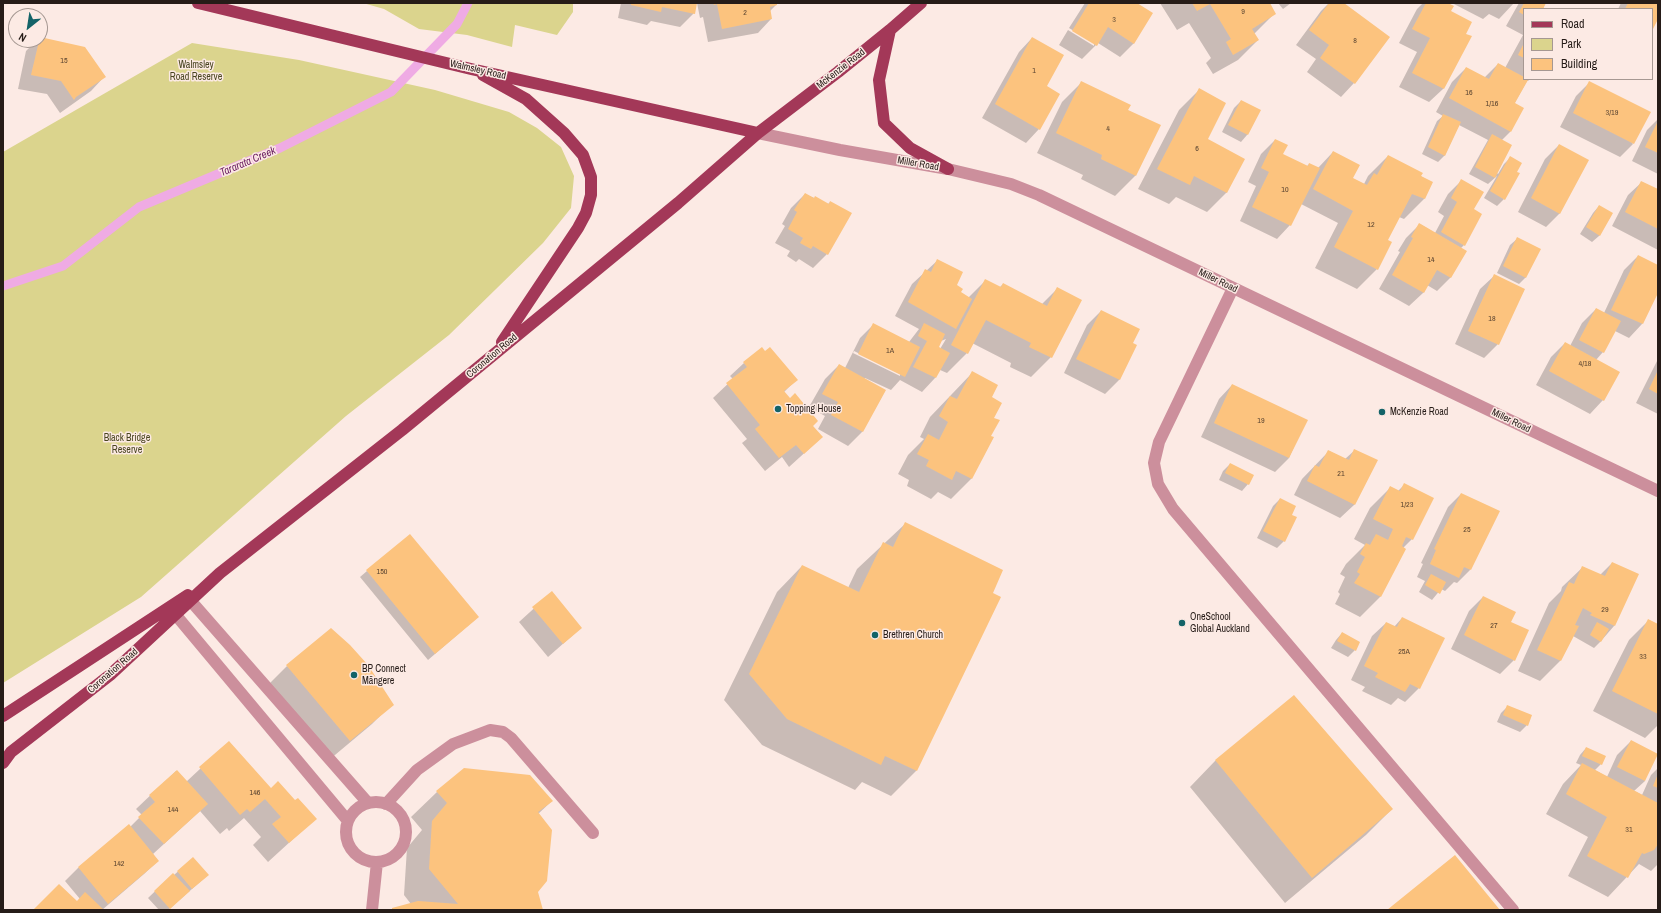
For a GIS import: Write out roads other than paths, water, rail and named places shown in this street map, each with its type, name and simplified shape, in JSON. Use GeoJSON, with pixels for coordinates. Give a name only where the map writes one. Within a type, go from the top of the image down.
{"type":"FeatureCollection","features":[{"type":"Feature","properties":{"kind":"main road","name":"Walmsley Road"},"geometry":{"type":"LineString","coordinates":[[198,3],[471,69],[758,133]]}},
{"type":"Feature","properties":{"kind":"main road","name":"McKenzie Road"},"geometry":{"type":"LineString","coordinates":[[758,133],[890,30],[921,3]]}},
{"type":"Feature","properties":{"kind":"main road"},"geometry":{"type":"LineString","coordinates":[[890,30],[879,80],[884,123],[910,148],[948,169]]}},
{"type":"Feature","properties":{"kind":"main road"},"geometry":{"type":"LineString","coordinates":[[471,69],[526,99],[564,133],[583,155],[592,177],[591,195],[586,213],[578,228],[495,353]]}},
{"type":"Feature","properties":{"kind":"main road","name":"Coronation Road"},"geometry":{"type":"LineString","coordinates":[[3,763],[11,752],[110,675],[220,573],[397,434],[683,198],[758,133]]}},
{"type":"Feature","properties":{"kind":"main road","name":"Coronation Road"},"geometry":{"type":"LineString","coordinates":[[3,716],[220,573]]}},
{"type":"Feature","properties":{"kind":"street","name":"Miller Road"},"geometry":{"type":"LineString","coordinates":[[758,133],[840,150],[948,169],[1011,184],[1039,195],[1658,491]]}},
{"type":"Feature","properties":{"kind":"street"},"geometry":{"type":"LineString","coordinates":[[1233,288],[1159,442],[1154,463],[1158,484],[1173,509],[1513,910]]}},
{"type":"Feature","properties":{"kind":"street"},"geometry":{"type":"LineString","coordinates":[[190,600],[368,802]]}},
{"type":"Feature","properties":{"kind":"street"},"geometry":{"type":"LineString","coordinates":[[176,614],[348,821]]}},
{"type":"Feature","properties":{"kind":"street"},"geometry":{"type":"LineString","coordinates":[[386,804],[417,770],[453,744],[490,730],[503,732],[511,738],[593,833]]}},
{"type":"Feature","properties":{"kind":"street"},"geometry":{"type":"LineString","coordinates":[[368,802],[386,804],[396,809],[402,816],[406,826],[406,836],[402,846],[396,854],[388,860],[377,862],[362,859],[350,847],[346,830],[348,821],[352,813],[359,806],[368,802]]}},
{"type":"Feature","properties":{"kind":"street"},"geometry":{"type":"LineString","coordinates":[[372,910],[377,862]]}},
{"type":"Feature","properties":{"kind":"waterway","name":"Tararata Creek"},"geometry":{"type":"LineString","coordinates":[[3,286],[63,266],[139,207],[280,148],[391,92],[457,24],[468,3]]}},
{"type":"Feature","properties":{"kind":"place","name":"Topping House"},"geometry":{"type":"Point","coordinates":[778,409]}},
{"type":"Feature","properties":{"kind":"place","name":"McKenzie Road"},"geometry":{"type":"Point","coordinates":[1382,412]}},
{"type":"Feature","properties":{"kind":"place","name":"OneSchool Global Auckland"},"geometry":{"type":"Point","coordinates":[1182,623]}},
{"type":"Feature","properties":{"kind":"place","name":"Brethren Church"},"geometry":{"type":"Point","coordinates":[875,635]}},
{"type":"Feature","properties":{"kind":"place","name":"BP Connect Māngere"},"geometry":{"type":"Point","coordinates":[354,675]}},
{"type":"Feature","properties":{"kind":"park label","name":"Walmsley Road Reserve"},"geometry":{"type":"Point","coordinates":[196,70]}},
{"type":"Feature","properties":{"kind":"park label","name":"Black Bridge Reserve"},"geometry":{"type":"Point","coordinates":[127,444]}}]}
